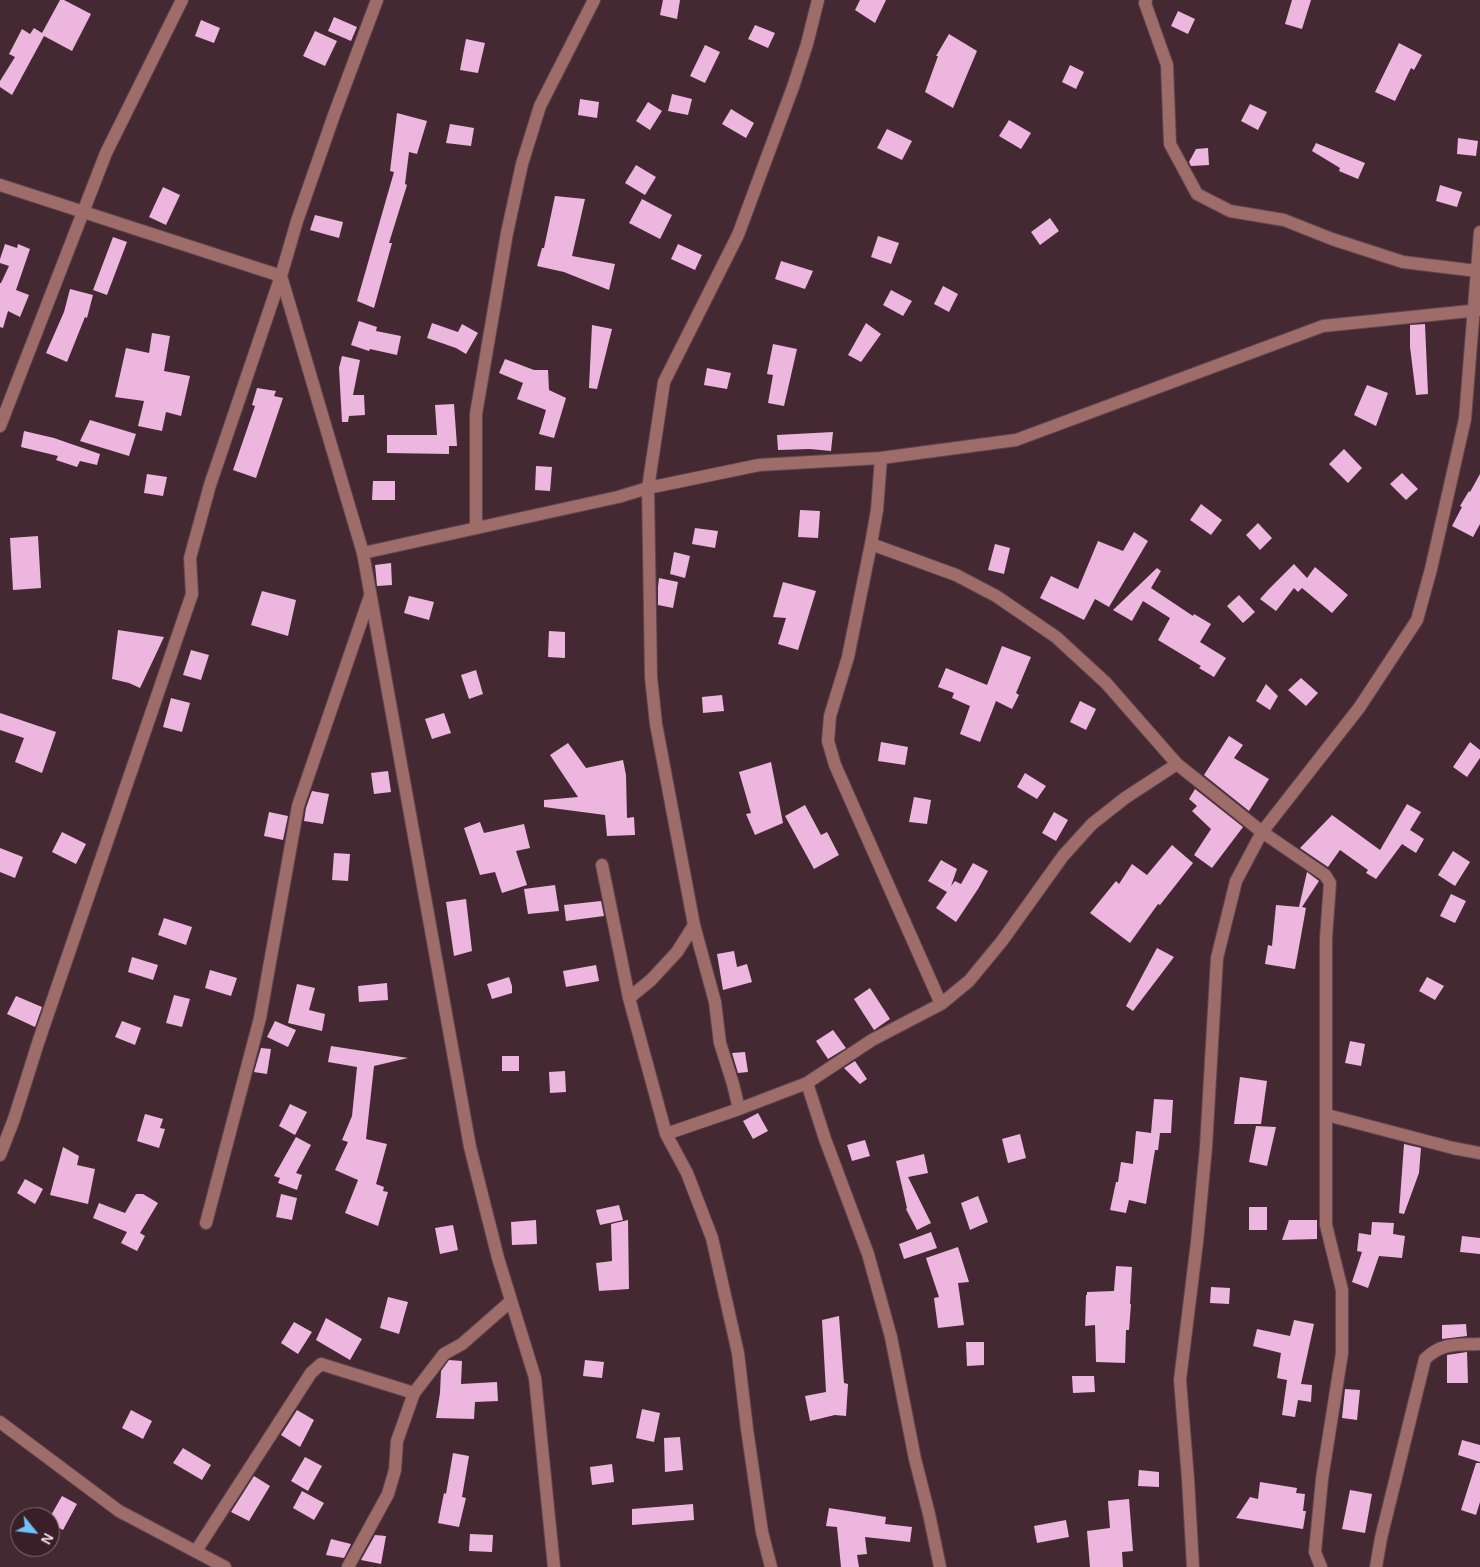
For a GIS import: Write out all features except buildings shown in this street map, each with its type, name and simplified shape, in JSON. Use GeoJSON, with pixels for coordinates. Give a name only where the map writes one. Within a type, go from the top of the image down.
{"type":"FeatureCollection","features":[{"type":"Feature","properties":{"kind":"street"},"geometry":{"type":"LineString","coordinates":[[0,426],[106,153],[182,0]]}},
{"type":"Feature","properties":{"kind":"street"},"geometry":{"type":"LineString","coordinates":[[0,1154],[14,1119],[42,1031],[192,594],[190,558],[210,485],[281,276],[306,194],[378,0]]}},
{"type":"Feature","properties":{"kind":"street"},"geometry":{"type":"LineString","coordinates":[[476,528],[476,414],[507,233],[522,164],[540,106],[594,0]]}},
{"type":"Feature","properties":{"kind":"street"},"geometry":{"type":"LineString","coordinates":[[739,1109],[720,1043],[715,1002],[694,925],[656,724],[651,677],[648,488],[664,382],[738,234],[793,88],[808,44],[818,0]]}},
{"type":"Feature","properties":{"kind":"street"},"geometry":{"type":"LineString","coordinates":[[1146,0],[1145,4],[1167,65],[1170,144],[1197,194],[1230,210],[1284,220],[1332,239],[1403,262],[1477,271]]}},
{"type":"Feature","properties":{"kind":"street"},"geometry":{"type":"LineString","coordinates":[[0,185],[281,276]]}},
{"type":"Feature","properties":{"kind":"street"},"geometry":{"type":"LineString","coordinates":[[1192,1567],[1188,1479],[1180,1380],[1197,1242],[1206,1147],[1217,958],[1236,881],[1262,832],[1359,708],[1417,620],[1431,569],[1464,419],[1477,310],[1480,232]]}},
{"type":"Feature","properties":{"kind":"street"},"geometry":{"type":"LineString","coordinates":[[281,276],[363,553],[470,1147],[498,1258],[535,1378],[554,1567]]}},
{"type":"Feature","properties":{"kind":"street"},"geometry":{"type":"LineString","coordinates":[[363,553],[618,497],[648,488],[759,465],[881,458],[1016,440],[1323,326],[1477,310]]}},
{"type":"Feature","properties":{"kind":"street"},"geometry":{"type":"LineString","coordinates":[[881,458],[877,510],[871,544],[848,657],[830,716],[828,740],[835,765],[941,1004]]}},
{"type":"Feature","properties":{"kind":"street"},"geometry":{"type":"LineString","coordinates":[[871,544],[956,575],[996,596],[1056,637],[1106,683],[1176,764],[1262,832],[1324,875],[1330,883],[1326,938],[1326,1225],[1342,1290],[1342,1353],[1322,1479],[1315,1552],[1321,1567]]}},
{"type":"Feature","properties":{"kind":"street"},"geometry":{"type":"LineString","coordinates":[[206,1223],[260,1018],[298,806],[371,594]]}},
{"type":"Feature","properties":{"kind":"street"},"geometry":{"type":"LineString","coordinates":[[666,1134],[807,1083],[872,1040],[941,1004],[969,981],[1002,941],[1063,856],[1092,824],[1125,798],[1176,764]]}},
{"type":"Feature","properties":{"kind":"street"},"geometry":{"type":"LineString","coordinates":[[602,865],[629,998],[666,1134],[687,1173],[712,1238],[738,1353],[748,1439],[762,1532],[771,1567]]}},
{"type":"Feature","properties":{"kind":"street"},"geometry":{"type":"LineString","coordinates":[[629,998],[651,980],[677,952],[694,925]]}},
{"type":"Feature","properties":{"kind":"street"},"geometry":{"type":"LineString","coordinates":[[807,1083],[825,1139],[868,1254],[891,1337],[914,1459],[929,1514],[940,1567]]}},
{"type":"Feature","properties":{"kind":"street"},"geometry":{"type":"LineString","coordinates":[[1327,1115],[1453,1148],[1480,1153]]}},
{"type":"Feature","properties":{"kind":"street"},"geometry":{"type":"LineString","coordinates":[[348,1567],[388,1494],[395,1470],[397,1441],[414,1393],[444,1354],[462,1344],[512,1301]]}},
{"type":"Feature","properties":{"kind":"street"},"geometry":{"type":"LineString","coordinates":[[1376,1567],[1383,1528],[1425,1359],[1433,1351],[1444,1346],[1480,1344]]}},
{"type":"Feature","properties":{"kind":"street"},"geometry":{"type":"LineString","coordinates":[[196,1551],[311,1373],[321,1364],[414,1393]]}},
{"type":"Feature","properties":{"kind":"street"},"geometry":{"type":"LineString","coordinates":[[0,1422],[119,1510],[225,1567]]}}]}
